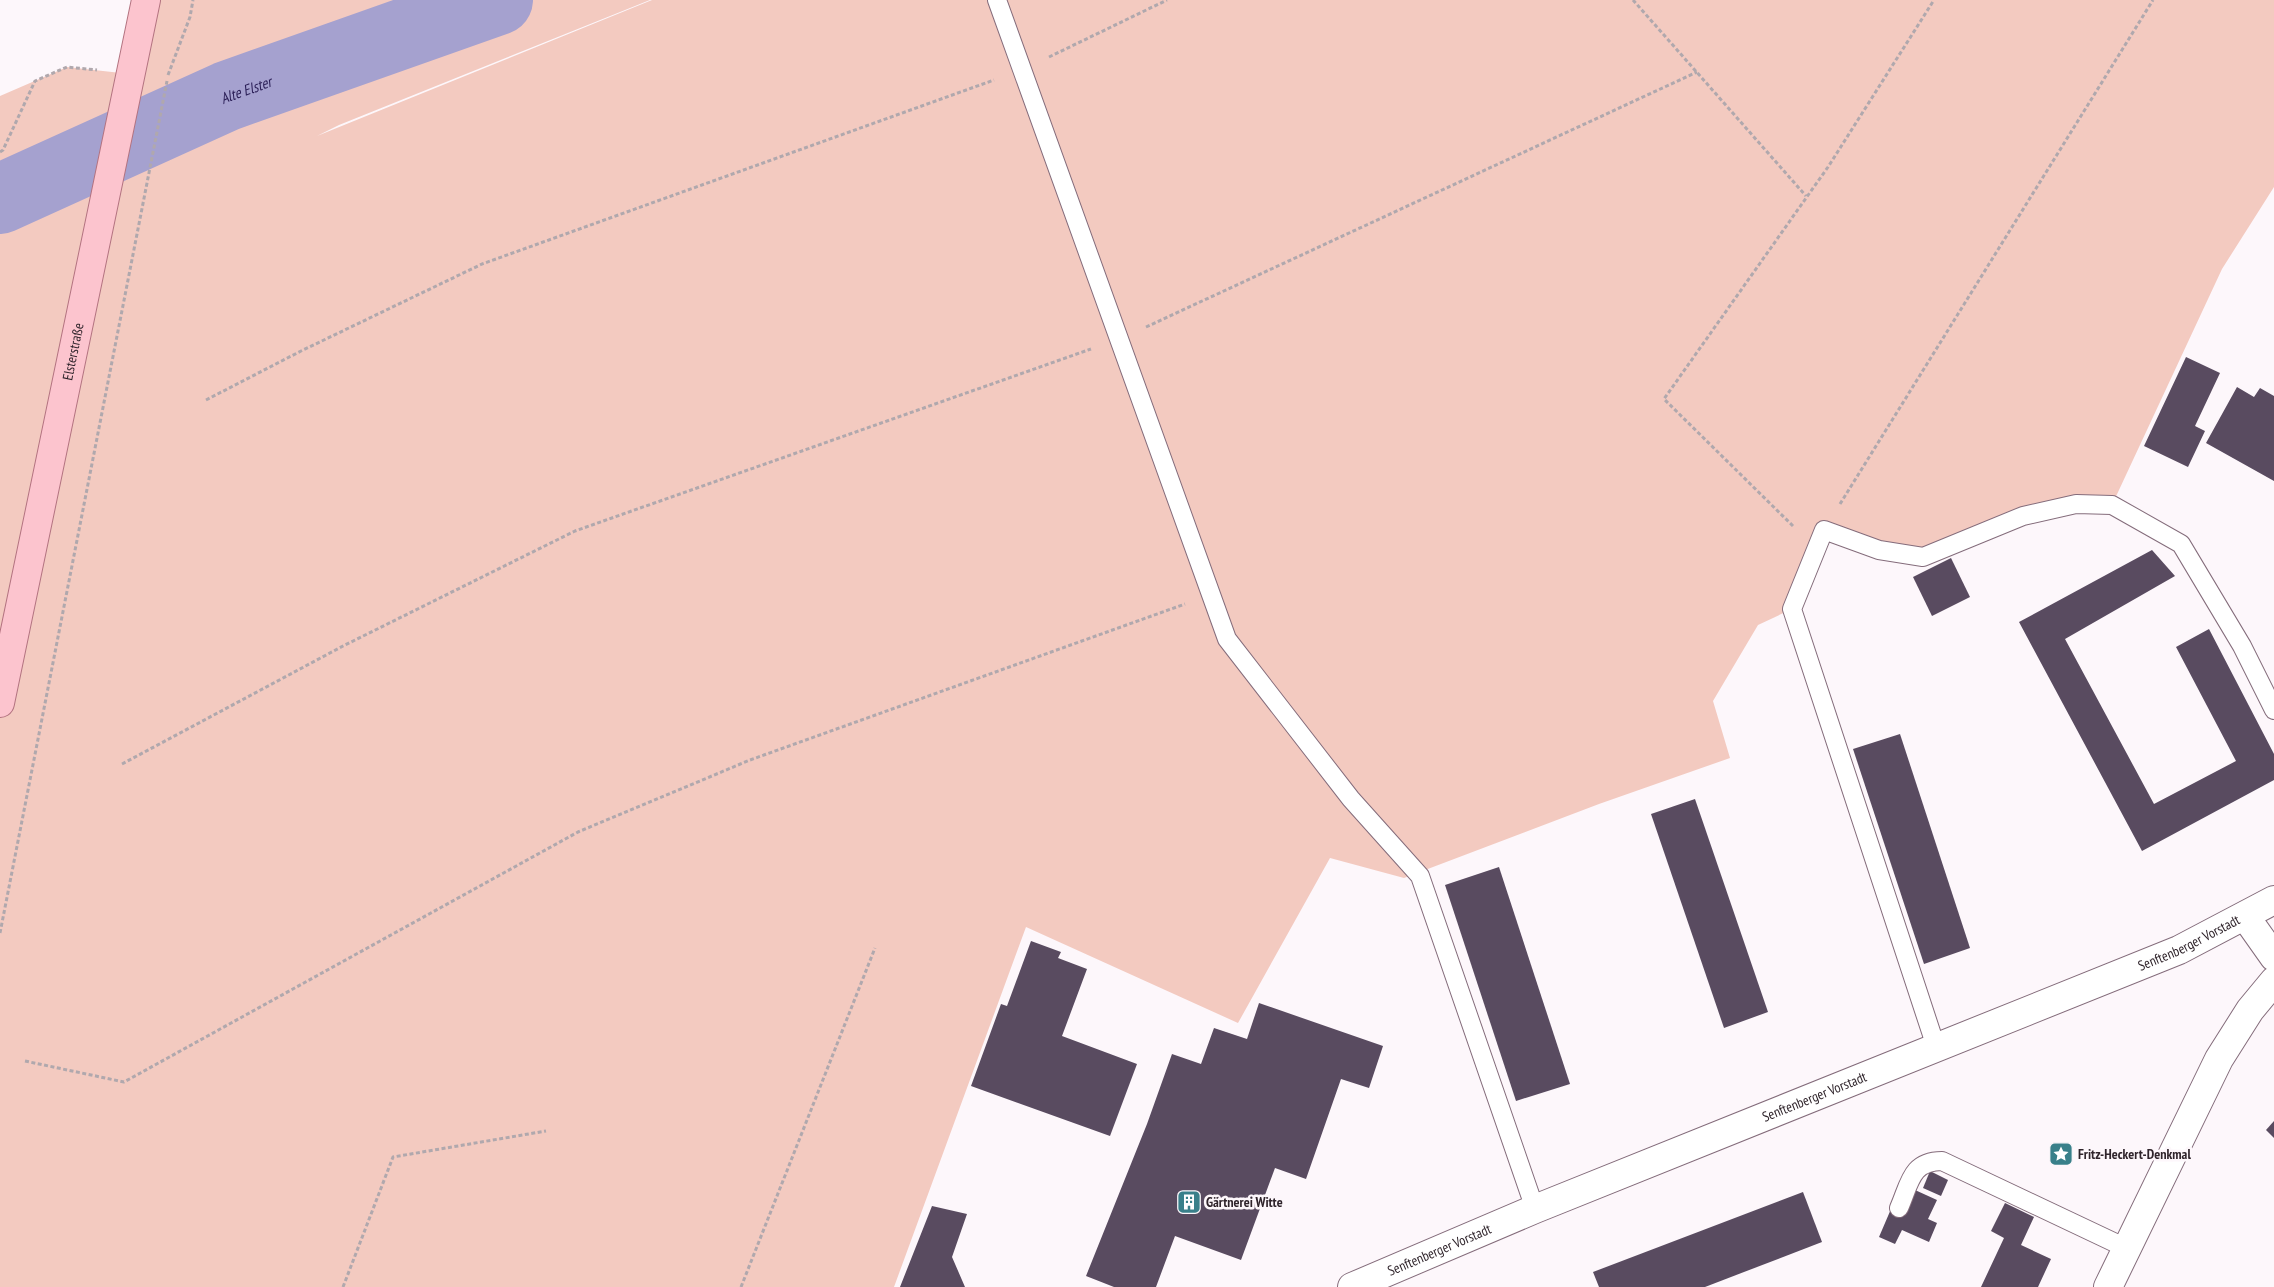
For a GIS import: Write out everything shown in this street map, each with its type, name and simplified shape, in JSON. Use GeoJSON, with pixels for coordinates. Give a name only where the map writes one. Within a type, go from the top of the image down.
{"type":"FeatureCollection","features":[{"type":"Feature","properties":{"kind":"main road","name":"Elsterstraße"},"geometry":{"type":"LineString","coordinates":[[0,703],[146,0]]}},
{"type":"Feature","properties":{"kind":"street","name":"Senftenberger Vorstadt"},"geometry":{"type":"LineString","coordinates":[[1352,1287],[1382,1281],[1535,1209],[1741,1128],[1936,1047],[2180,950],[2274,900]]}},
{"type":"Feature","properties":{"kind":"street"},"geometry":{"type":"LineString","coordinates":[[2245,916],[2274,957]]}},
{"type":"Feature","properties":{"kind":"street"},"geometry":{"type":"LineString","coordinates":[[2108,1287],[2219,1060],[2250,1010],[2274,981]]}},
{"type":"Feature","properties":{"kind":"lane"},"geometry":{"type":"LineString","coordinates":[[998,0],[1228,639],[1351,799],[1420,876],[1535,1209]]}},
{"type":"Feature","properties":{"kind":"lane"},"geometry":{"type":"LineString","coordinates":[[1936,1047],[1792,609],[1821,537],[1879,550],[1923,557],[2023,516],[2076,504],[2112,505],[2181,544],[2242,646],[2274,710]]}},
{"type":"Feature","properties":{"kind":"lane"},"geometry":{"type":"LineString","coordinates":[[1899,1208],[1918,1166],[1928,1161],[1942,1161],[2126,1248]]}},
{"type":"Feature","properties":{"kind":"path"},"geometry":{"type":"LineString","coordinates":[[0,933],[168,74],[190,17],[193,0]]}},
{"type":"Feature","properties":{"kind":"path"},"geometry":{"type":"LineString","coordinates":[[206,400],[301,351],[482,264],[1022,70],[1167,0]]}},
{"type":"Feature","properties":{"kind":"path"},"geometry":{"type":"LineString","coordinates":[[1633,0],[1806,196]]}},
{"type":"Feature","properties":{"kind":"path"},"geometry":{"type":"LineString","coordinates":[[1934,0],[1828,167],[1664,399],[1799,532],[1821,537],[2153,0]]}},
{"type":"Feature","properties":{"kind":"path"},"geometry":{"type":"LineString","coordinates":[[0,152],[3,150],[35,81],[67,67],[130,74]]}},
{"type":"Feature","properties":{"kind":"path"},"geometry":{"type":"LineString","coordinates":[[122,764],[343,646],[575,531],[1120,339],[1696,72]]}},
{"type":"Feature","properties":{"kind":"path"},"geometry":{"type":"LineString","coordinates":[[25,1061],[124,1082],[578,832],[750,760],[1211,595]]}},
{"type":"Feature","properties":{"kind":"path"},"geometry":{"type":"LineString","coordinates":[[741,1287],[875,948]]}},
{"type":"Feature","properties":{"kind":"path"},"geometry":{"type":"LineString","coordinates":[[342,1287],[393,1157],[546,1132]]}},
{"type":"Feature","properties":{"kind":"shaded area"},"geometry":{"type":"Polygon","coordinates":[[[146,0],[650,0],[339,125],[317,136],[652,0],[2274,0],[2274,187],[2222,269],[2112,505],[2075,504],[1923,556],[1824,530],[1792,609],[1758,625],[1713,701],[1730,758],[1599,804],[1404,878],[1330,858],[1238,1023],[1026,927],[894,1287],[0,1287],[0,96],[67,67],[130,74],[146,0]]]}},
{"type":"Feature","properties":{"kind":"building"},"geometry":{"type":"Polygon","coordinates":[[[2186,357],[2220,373],[2195,426],[2205,431],[2188,467],[2144,446],[2186,357]]]}},
{"type":"Feature","properties":{"kind":"building"},"geometry":{"type":"Polygon","coordinates":[[[2237,387],[2254,397],[2260,388],[2274,396],[2274,481],[2206,443],[2237,387]]]}},
{"type":"Feature","properties":{"kind":"building"},"geometry":{"type":"Polygon","coordinates":[[[2152,550],[2175,576],[2065,639],[2154,804],[2236,761],[2176,647],[2209,629],[2274,754],[2274,780],[2142,851],[2019,622],[2152,550]]]}},
{"type":"Feature","properties":{"kind":"building"},"geometry":{"type":"Polygon","coordinates":[[[1951,558],[1970,597],[1932,616],[1913,577],[1951,558]]]}},
{"type":"Feature","properties":{"kind":"building"},"geometry":{"type":"Polygon","coordinates":[[[1900,734],[1970,948],[1924,964],[1853,749],[1900,734]]]}},
{"type":"Feature","properties":{"kind":"building"},"geometry":{"type":"Polygon","coordinates":[[[1695,799],[1768,1012],[1724,1028],[1651,814],[1695,799]]]}},
{"type":"Feature","properties":{"kind":"building"},"geometry":{"type":"Polygon","coordinates":[[[1499,867],[1570,1084],[1516,1101],[1445,885],[1499,867]]]}},
{"type":"Feature","properties":{"kind":"building"},"geometry":{"type":"Polygon","coordinates":[[[1031,941],[1061,952],[1058,958],[1087,969],[1062,1036],[1137,1064],[1110,1136],[971,1086],[1001,1004],[1007,1006],[1031,941]]]}},
{"type":"Feature","properties":{"kind":"building"},"geometry":{"type":"Polygon","coordinates":[[[1259,1003],[1383,1046],[1369,1088],[1341,1079],[1306,1179],[1275,1168],[1241,1260],[1175,1236],[1156,1287],[1114,1287],[1086,1276],[1147,1124],[1172,1054],[1201,1064],[1214,1028],[1247,1039],[1259,1003]]]}},
{"type":"Feature","properties":{"kind":"building"},"geometry":{"type":"Polygon","coordinates":[[[2274,1121],[2274,1138],[2266,1130],[2274,1121]]]}},
{"type":"Feature","properties":{"kind":"building"},"geometry":{"type":"Polygon","coordinates":[[[1930,1171],[1948,1180],[1941,1196],[1923,1188],[1930,1171]]]}},
{"type":"Feature","properties":{"kind":"building"},"geometry":{"type":"Polygon","coordinates":[[[1915,1190],[1937,1200],[1928,1219],[1937,1223],[1929,1242],[1902,1230],[1895,1244],[1879,1237],[1891,1209],[1915,1190]]]}},
{"type":"Feature","properties":{"kind":"building"},"geometry":{"type":"Polygon","coordinates":[[[1803,1192],[1822,1242],[1705,1287],[1599,1287],[1593,1272],[1803,1192]]]}},
{"type":"Feature","properties":{"kind":"building"},"geometry":{"type":"Polygon","coordinates":[[[2005,1203],[2034,1217],[2021,1245],[2051,1259],[2038,1287],[1981,1287],[2004,1238],[1991,1231],[2005,1203]]]}},
{"type":"Feature","properties":{"kind":"building"},"geometry":{"type":"Polygon","coordinates":[[[932,1206],[967,1214],[952,1257],[965,1287],[900,1287],[932,1206]]]}},
{"type":"Feature","properties":{"kind":"waterway","name":"Alte Elster"},"geometry":{"type":"LineString","coordinates":[[0,199],[227,96],[498,0]]}},
{"type":"Feature","properties":{"kind":"place","name":"Fritz-Heckert-Denkmal"},"geometry":{"type":"Point","coordinates":[2061,1154]}},
{"type":"Feature","properties":{"kind":"place","name":"Gärtnerei Witte"},"geometry":{"type":"Point","coordinates":[1189,1202]}}]}
